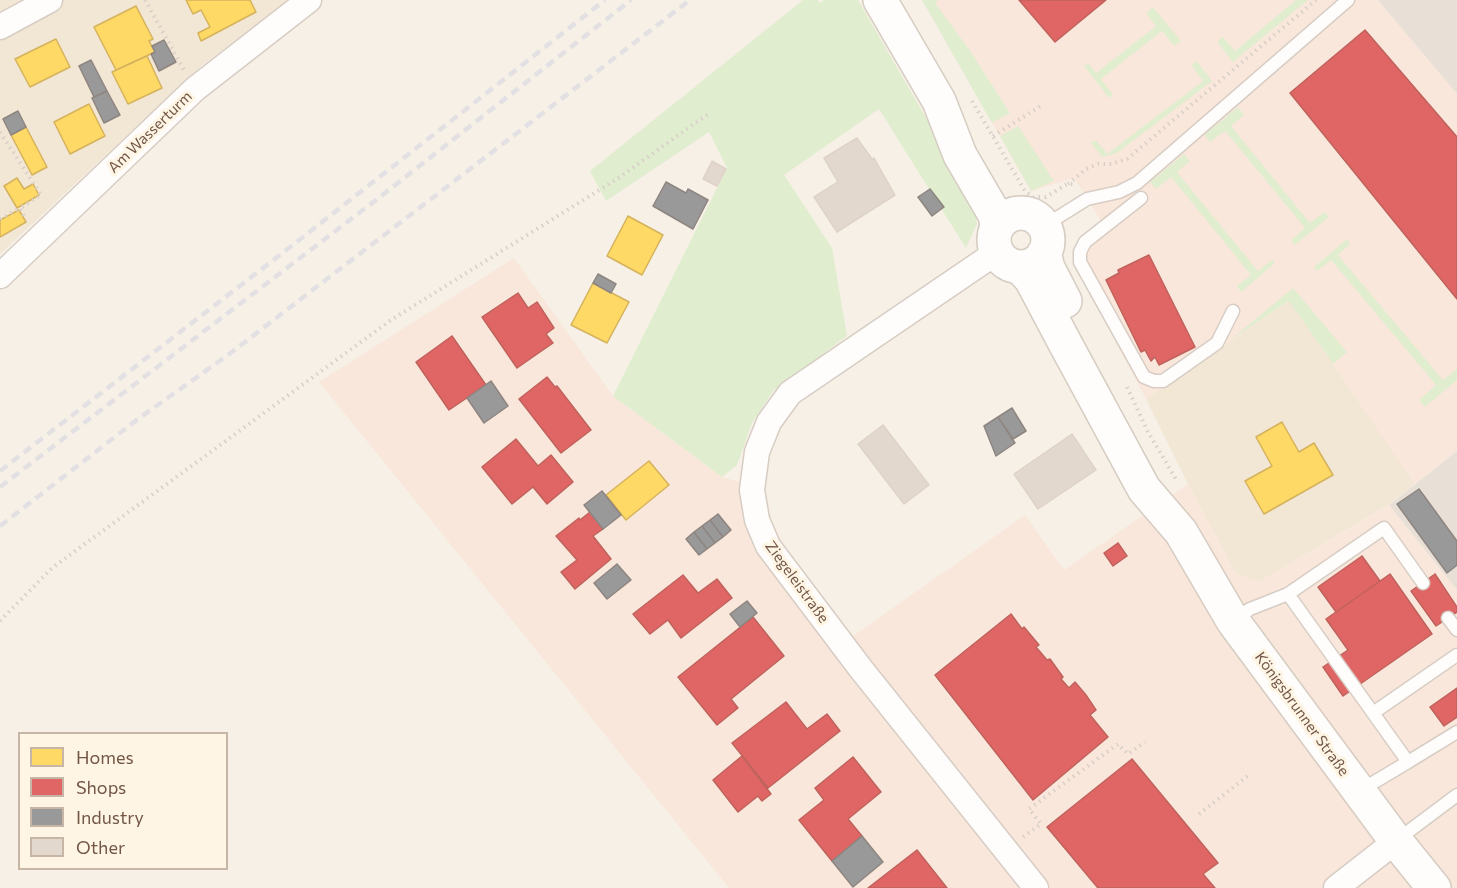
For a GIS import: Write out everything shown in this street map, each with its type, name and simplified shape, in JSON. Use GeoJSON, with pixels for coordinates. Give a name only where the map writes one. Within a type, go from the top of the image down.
{"type":"FeatureCollection","features":[{"type":"Feature","properties":{"kind":"street"},"geometry":{"type":"LineString","coordinates":[[0,27],[50,0]]}},
{"type":"Feature","properties":{"kind":"street","name":"Am Wasserturm"},"geometry":{"type":"LineString","coordinates":[[0,276],[195,89],[309,0]]}},
{"type":"Feature","properties":{"kind":"street","name":"Königsbrunner Straße"},"geometry":{"type":"LineString","coordinates":[[880,0],[954,99],[1011,204],[1031,279],[1144,489],[1181,532],[1233,621],[1396,841],[1434,888]]}},
{"type":"Feature","properties":{"kind":"street","name":"Ziegeleistraße"},"geometry":{"type":"LineString","coordinates":[[1020,240],[790,393],[769,422],[757,452],[752,490],[757,520],[768,546],[861,669],[1036,888]]}},
{"type":"Feature","properties":{"kind":"street"},"geometry":{"type":"LineString","coordinates":[[1336,888],[1396,841]]}},
{"type":"Feature","properties":{"kind":"lane"},"geometry":{"type":"LineString","coordinates":[[1020,240],[1087,199],[1119,192],[1137,183],[1348,0]]}},
{"type":"Feature","properties":{"kind":"lane"},"geometry":{"type":"LineString","coordinates":[[1141,198],[1085,242],[1080,252],[1080,262],[1144,377],[1154,381],[1163,381],[1217,343],[1233,311]]}},
{"type":"Feature","properties":{"kind":"lane"},"geometry":{"type":"LineString","coordinates":[[1233,621],[1250,609],[1288,594],[1384,528],[1423,583]]}},
{"type":"Feature","properties":{"kind":"lane"},"geometry":{"type":"LineString","coordinates":[[1288,594],[1408,762]]}},
{"type":"Feature","properties":{"kind":"lane"},"geometry":{"type":"LineString","coordinates":[[1448,618],[1457,630]]}},
{"type":"Feature","properties":{"kind":"lane"},"geometry":{"type":"LineString","coordinates":[[1373,713],[1457,655]]}},
{"type":"Feature","properties":{"kind":"lane"},"geometry":{"type":"LineString","coordinates":[[1359,791],[1457,732]]}},
{"type":"Feature","properties":{"kind":"lane"},"geometry":{"type":"LineString","coordinates":[[1396,841],[1457,795]]}},
{"type":"Feature","properties":{"kind":"path"},"geometry":{"type":"LineString","coordinates":[[145,0],[195,89]]}},
{"type":"Feature","properties":{"kind":"path"},"geometry":{"type":"LineString","coordinates":[[954,99],[993,136],[1025,191],[1033,197],[1046,197],[1086,169],[1098,164],[1111,164],[1127,159],[1316,0]]}},
{"type":"Feature","properties":{"kind":"path"},"geometry":{"type":"LineString","coordinates":[[993,136],[1044,104]]}},
{"type":"Feature","properties":{"kind":"path"},"geometry":{"type":"LineString","coordinates":[[0,621],[52,568],[392,320],[617,179],[708,114]]}},
{"type":"Feature","properties":{"kind":"path"},"geometry":{"type":"LineString","coordinates":[[0,132],[41,195],[0,219]]}},
{"type":"Feature","properties":{"kind":"path"},"geometry":{"type":"LineString","coordinates":[[1067,184],[1074,184],[1087,199]]}},
{"type":"Feature","properties":{"kind":"path"},"geometry":{"type":"LineString","coordinates":[[20,208],[28,222]]}},
{"type":"Feature","properties":{"kind":"path"},"geometry":{"type":"LineString","coordinates":[[1123,379],[1148,432],[1182,491]]}},
{"type":"Feature","properties":{"kind":"path"},"geometry":{"type":"LineString","coordinates":[[1006,851],[1041,824],[1029,809],[1118,744],[1128,754],[1145,742]]}},
{"type":"Feature","properties":{"kind":"path"},"geometry":{"type":"LineString","coordinates":[[1199,814],[1249,775]]}},
{"type":"Feature","properties":{"kind":"shaded area"},"geometry":{"type":"Polygon","coordinates":[[[0,0],[290,0],[202,65],[0,254],[0,0]]]}},
{"type":"Feature","properties":{"kind":"shaded area"},"geometry":{"type":"Polygon","coordinates":[[[922,0],[1378,0],[1457,94],[1457,451],[1415,484],[1289,301],[1146,399],[1074,264],[1077,243],[1101,221],[1074,178],[1031,191],[922,0]]]}},
{"type":"Feature","properties":{"kind":"shaded area"},"geometry":{"type":"Polygon","coordinates":[[[1378,0],[1457,0],[1457,94],[1378,0]]]}},
{"type":"Feature","properties":{"kind":"shaded area"},"geometry":{"type":"Polygon","coordinates":[[[514,258],[613,396],[722,477],[765,489],[772,522],[789,554],[853,636],[1025,515],[1064,570],[1188,484],[1236,574],[1259,582],[1389,505],[1457,590],[1457,888],[729,888],[319,382],[514,258]]]}},
{"type":"Feature","properties":{"kind":"shaded area"},"geometry":{"type":"Polygon","coordinates":[[[1290,300],[1415,484],[1388,505],[1259,582],[1236,574],[1146,399],[1290,300]]]}},
{"type":"Feature","properties":{"kind":"shaded area"},"geometry":{"type":"Polygon","coordinates":[[[1457,451],[1457,590],[1389,505],[1457,451]]]}},
{"type":"Feature","properties":{"kind":"green space"},"geometry":{"type":"Polygon","coordinates":[[[803,0],[818,0],[820,3],[824,0],[858,0],[972,198],[977,224],[966,248],[879,109],[784,175],[832,248],[847,336],[773,391],[752,423],[737,465],[722,477],[613,396],[727,168],[709,132],[606,201],[590,171],[803,0]]]}},
{"type":"Feature","properties":{"kind":"green space"},"geometry":{"type":"Polygon","coordinates":[[[922,0],[938,0],[935,3],[971,52],[1010,113],[992,123],[922,0]]]}},
{"type":"Feature","properties":{"kind":"green space"},"geometry":{"type":"Polygon","coordinates":[[[1296,0],[1308,0],[1233,62],[1217,42],[1223,37],[1235,51],[1296,0]]]}},
{"type":"Feature","properties":{"kind":"green space"},"geometry":{"type":"Polygon","coordinates":[[[1153,7],[1181,41],[1174,46],[1162,31],[1101,79],[1113,95],[1109,98],[1084,66],[1088,63],[1096,73],[1156,26],[1146,13],[1153,7]]]}},
{"type":"Feature","properties":{"kind":"green space"},"geometry":{"type":"Polygon","coordinates":[[[1197,61],[1212,81],[1117,153],[1102,157],[1091,143],[1096,140],[1107,154],[1203,81],[1191,65],[1197,61]]]}},
{"type":"Feature","properties":{"kind":"green space"},"geometry":{"type":"Polygon","coordinates":[[[1238,107],[1244,115],[1231,126],[1310,223],[1324,212],[1329,217],[1295,245],[1291,240],[1305,228],[1225,131],[1210,142],[1204,135],[1238,107]]]}},
{"type":"Feature","properties":{"kind":"green space"},"geometry":{"type":"Polygon","coordinates":[[[1018,126],[1054,181],[1031,191],[1000,136],[1018,126]]]}},
{"type":"Feature","properties":{"kind":"green space"},"geometry":{"type":"Polygon","coordinates":[[[1184,154],[1190,161],[1177,172],[1258,271],[1272,260],[1275,263],[1241,292],[1237,286],[1251,275],[1171,177],[1156,189],[1150,182],[1184,154]]]}},
{"type":"Feature","properties":{"kind":"green space"},"geometry":{"type":"Polygon","coordinates":[[[1347,239],[1350,244],[1338,255],[1443,380],[1457,369],[1457,380],[1425,407],[1419,400],[1436,385],[1331,260],[1317,271],[1314,267],[1347,239]]]}},
{"type":"Feature","properties":{"kind":"green space"},"geometry":{"type":"Polygon","coordinates":[[[1293,288],[1347,352],[1333,364],[1289,301],[1229,341],[1293,288]]]}},
{"type":"Feature","properties":{"kind":"building: Homes"},"geometry":{"type":"Polygon","coordinates":[[[186,0],[250,0],[256,12],[201,41],[198,33],[210,27],[201,10],[193,14],[186,0]]]}},
{"type":"Feature","properties":{"kind":"building: Homes"},"geometry":{"type":"Polygon","coordinates":[[[136,6],[153,39],[149,41],[155,52],[116,70],[94,27],[136,6]]]}},
{"type":"Feature","properties":{"kind":"building: Homes"},"geometry":{"type":"Polygon","coordinates":[[[56,39],[70,67],[30,87],[15,59],[56,39]]]}},
{"type":"Feature","properties":{"kind":"building: Homes"},"geometry":{"type":"Polygon","coordinates":[[[147,56],[162,88],[128,104],[112,72],[147,56]]]}},
{"type":"Feature","properties":{"kind":"building: Homes"},"geometry":{"type":"Polygon","coordinates":[[[89,104],[105,136],[70,154],[54,122],[89,104]]]}},
{"type":"Feature","properties":{"kind":"building: Homes"},"geometry":{"type":"Polygon","coordinates":[[[26,127],[47,167],[32,175],[11,135],[26,127]]]}},
{"type":"Feature","properties":{"kind":"building: Homes"},"geometry":{"type":"Polygon","coordinates":[[[17,178],[24,189],[33,184],[39,195],[17,208],[4,186],[17,178]]]}},
{"type":"Feature","properties":{"kind":"building: Homes"},"geometry":{"type":"Polygon","coordinates":[[[19,210],[26,222],[0,237],[0,220],[19,210]]]}},
{"type":"Feature","properties":{"kind":"building: Homes"},"geometry":{"type":"Polygon","coordinates":[[[628,216],[663,235],[642,275],[607,256],[628,216]]]}},
{"type":"Feature","properties":{"kind":"building: Homes"},"geometry":{"type":"Polygon","coordinates":[[[593,283],[629,302],[607,343],[571,325],[593,283]]]}},
{"type":"Feature","properties":{"kind":"building: Homes"},"geometry":{"type":"Polygon","coordinates":[[[1282,422],[1299,452],[1314,443],[1333,475],[1264,514],[1245,481],[1272,466],[1256,437],[1282,422]]]}},
{"type":"Feature","properties":{"kind":"building: Homes"},"geometry":{"type":"Polygon","coordinates":[[[649,461],[669,485],[626,520],[606,495],[649,461]]]}},
{"type":"Feature","properties":{"kind":"building: Shops"},"geometry":{"type":"Polygon","coordinates":[[[1019,0],[1106,0],[1055,42],[1019,0]]]}},
{"type":"Feature","properties":{"kind":"building: Shops"},"geometry":{"type":"Polygon","coordinates":[[[1365,30],[1457,137],[1457,299],[1290,93],[1365,30]]]}},
{"type":"Feature","properties":{"kind":"building: Shops"},"geometry":{"type":"Polygon","coordinates":[[[1149,255],[1195,347],[1159,365],[1155,357],[1151,361],[1145,350],[1141,352],[1106,280],[1119,273],[1118,270],[1149,255]]]}},
{"type":"Feature","properties":{"kind":"building: Shops"},"geometry":{"type":"Polygon","coordinates":[[[518,293],[528,308],[537,302],[554,328],[546,334],[553,343],[517,368],[482,317],[518,293]]]}},
{"type":"Feature","properties":{"kind":"building: Shops"},"geometry":{"type":"Polygon","coordinates":[[[452,336],[486,385],[449,410],[416,362],[452,336]]]}},
{"type":"Feature","properties":{"kind":"building: Shops"},"geometry":{"type":"Polygon","coordinates":[[[547,377],[555,387],[557,386],[591,430],[561,453],[519,399],[547,377]]]}},
{"type":"Feature","properties":{"kind":"building: Shops"},"geometry":{"type":"Polygon","coordinates":[[[516,439],[538,466],[551,455],[573,482],[547,504],[533,487],[512,504],[482,467],[516,439]]]}},
{"type":"Feature","properties":{"kind":"building: Shops"},"geometry":{"type":"Polygon","coordinates":[[[590,512],[603,529],[593,536],[611,559],[575,589],[561,572],[577,560],[556,536],[590,512]]]}},
{"type":"Feature","properties":{"kind":"building: Shops"},"geometry":{"type":"Polygon","coordinates":[[[1118,543],[1127,556],[1113,566],[1104,553],[1118,543]]]}},
{"type":"Feature","properties":{"kind":"building: Shops"},"geometry":{"type":"Polygon","coordinates":[[[1362,556],[1380,581],[1336,612],[1318,587],[1362,556]]]}},
{"type":"Feature","properties":{"kind":"building: Shops"},"geometry":{"type":"Polygon","coordinates":[[[1390,574],[1432,634],[1343,696],[1323,667],[1348,650],[1326,619],[1390,574]]]}},
{"type":"Feature","properties":{"kind":"building: Shops"},"geometry":{"type":"Polygon","coordinates":[[[1435,574],[1457,607],[1457,612],[1436,626],[1411,591],[1435,574]]]}},
{"type":"Feature","properties":{"kind":"building: Shops"},"geometry":{"type":"Polygon","coordinates":[[[683,575],[698,593],[717,579],[732,598],[681,638],[668,620],[650,634],[633,614],[683,575]]]}},
{"type":"Feature","properties":{"kind":"building: Shops"},"geometry":{"type":"Polygon","coordinates":[[[1011,614],[1022,629],[1024,627],[1039,645],[1036,647],[1047,660],[1050,659],[1069,688],[1075,682],[1086,695],[1096,710],[1090,715],[1108,737],[1033,800],[935,675],[1011,614]]]}},
{"type":"Feature","properties":{"kind":"building: Shops"},"geometry":{"type":"Polygon","coordinates":[[[753,617],[784,656],[731,699],[738,708],[717,725],[678,677],[753,617]]]}},
{"type":"Feature","properties":{"kind":"building: Shops"},"geometry":{"type":"Polygon","coordinates":[[[1457,688],[1457,717],[1444,726],[1430,707],[1457,688]]]}},
{"type":"Feature","properties":{"kind":"building: Shops"},"geometry":{"type":"Polygon","coordinates":[[[786,702],[807,729],[827,714],[840,731],[768,788],[732,743],[786,702]]]}},
{"type":"Feature","properties":{"kind":"building: Shops"},"geometry":{"type":"Polygon","coordinates":[[[742,756],[771,794],[762,801],[758,796],[738,812],[713,780],[742,756]]]}},
{"type":"Feature","properties":{"kind":"building: Shops"},"geometry":{"type":"Polygon","coordinates":[[[853,757],[881,792],[848,819],[862,836],[832,861],[799,820],[824,800],[815,788],[853,757]]]}},
{"type":"Feature","properties":{"kind":"building: Shops"},"geometry":{"type":"Polygon","coordinates":[[[1132,759],[1218,863],[1203,874],[1215,888],[1098,888],[1047,827],[1132,759]]]}},
{"type":"Feature","properties":{"kind":"building: Shops"},"geometry":{"type":"Polygon","coordinates":[[[917,850],[947,888],[868,888],[917,850]]]}},
{"type":"Feature","properties":{"kind":"building: Industry"},"geometry":{"type":"Polygon","coordinates":[[[164,40],[176,62],[159,71],[151,54],[155,52],[152,46],[164,40]]]}},
{"type":"Feature","properties":{"kind":"building: Industry"},"geometry":{"type":"Polygon","coordinates":[[[91,60],[107,91],[94,97],[79,66],[91,60]]]}},
{"type":"Feature","properties":{"kind":"building: Industry"},"geometry":{"type":"Polygon","coordinates":[[[107,91],[120,115],[104,123],[92,98],[107,91]]]}},
{"type":"Feature","properties":{"kind":"building: Industry"},"geometry":{"type":"Polygon","coordinates":[[[18,111],[26,127],[11,135],[3,119],[18,111]]]}},
{"type":"Feature","properties":{"kind":"building: Industry"},"geometry":{"type":"Polygon","coordinates":[[[666,182],[686,193],[688,189],[708,200],[693,229],[653,206],[666,182]]]}},
{"type":"Feature","properties":{"kind":"building: Industry"},"geometry":{"type":"Polygon","coordinates":[[[930,189],[944,207],[932,216],[918,197],[930,189]]]}},
{"type":"Feature","properties":{"kind":"building: Industry"},"geometry":{"type":"Polygon","coordinates":[[[598,274],[616,284],[611,293],[593,283],[598,274]]]}},
{"type":"Feature","properties":{"kind":"building: Industry"},"geometry":{"type":"Polygon","coordinates":[[[491,381],[508,406],[484,423],[467,398],[491,381]]]}},
{"type":"Feature","properties":{"kind":"building: Industry"},"geometry":{"type":"Polygon","coordinates":[[[1012,408],[1026,431],[1013,439],[998,417],[1012,408]]]}},
{"type":"Feature","properties":{"kind":"building: Industry"},"geometry":{"type":"Polygon","coordinates":[[[998,417],[1015,443],[996,456],[984,426],[998,417]]]}},
{"type":"Feature","properties":{"kind":"building: Industry"},"geometry":{"type":"Polygon","coordinates":[[[1419,489],[1457,541],[1457,565],[1447,573],[1397,504],[1419,489]]]}},
{"type":"Feature","properties":{"kind":"building: Industry"},"geometry":{"type":"Polygon","coordinates":[[[602,491],[621,515],[603,529],[584,505],[602,491]]]}},
{"type":"Feature","properties":{"kind":"building: Industry"},"geometry":{"type":"Polygon","coordinates":[[[718,514],[731,530],[723,537],[710,520],[718,514]]]}},
{"type":"Feature","properties":{"kind":"building: Industry"},"geometry":{"type":"Polygon","coordinates":[[[710,520],[723,537],[715,543],[702,526],[710,520]]]}},
{"type":"Feature","properties":{"kind":"building: Industry"},"geometry":{"type":"Polygon","coordinates":[[[702,526],[715,543],[707,549],[694,532],[702,526]]]}},
{"type":"Feature","properties":{"kind":"building: Industry"},"geometry":{"type":"Polygon","coordinates":[[[694,532],[707,549],[699,555],[686,539],[694,532]]]}},
{"type":"Feature","properties":{"kind":"building: Industry"},"geometry":{"type":"Polygon","coordinates":[[[617,564],[631,580],[607,599],[594,583],[617,564]]]}},
{"type":"Feature","properties":{"kind":"building: Industry"},"geometry":{"type":"Polygon","coordinates":[[[747,601],[757,613],[740,627],[730,614],[747,601]]]}},
{"type":"Feature","properties":{"kind":"building: Industry"},"geometry":{"type":"Polygon","coordinates":[[[862,836],[883,862],[853,887],[832,861],[862,836]]]}},
{"type":"Feature","properties":{"kind":"building: Other"},"geometry":{"type":"Polygon","coordinates":[[[857,138],[872,159],[874,158],[895,195],[837,232],[814,197],[838,182],[824,158],[857,138]]]}},
{"type":"Feature","properties":{"kind":"building: Other"},"geometry":{"type":"Polygon","coordinates":[[[712,161],[726,169],[717,186],[703,179],[712,161]]]}},
{"type":"Feature","properties":{"kind":"building: Other"},"geometry":{"type":"Polygon","coordinates":[[[883,425],[929,485],[904,504],[858,444],[883,425]]]}},
{"type":"Feature","properties":{"kind":"building: Other"},"geometry":{"type":"Polygon","coordinates":[[[1072,434],[1096,470],[1038,509],[1014,474],[1072,434]]]}},
{"type":"Feature","properties":{"kind":"railway"},"geometry":{"type":"LineString","coordinates":[[0,471],[605,0]]}},
{"type":"Feature","properties":{"kind":"railway"},"geometry":{"type":"LineString","coordinates":[[0,487],[376,200],[631,0]]}},
{"type":"Feature","properties":{"kind":"railway"},"geometry":{"type":"LineString","coordinates":[[0,526],[138,419],[228,355],[690,0]]}}]}
